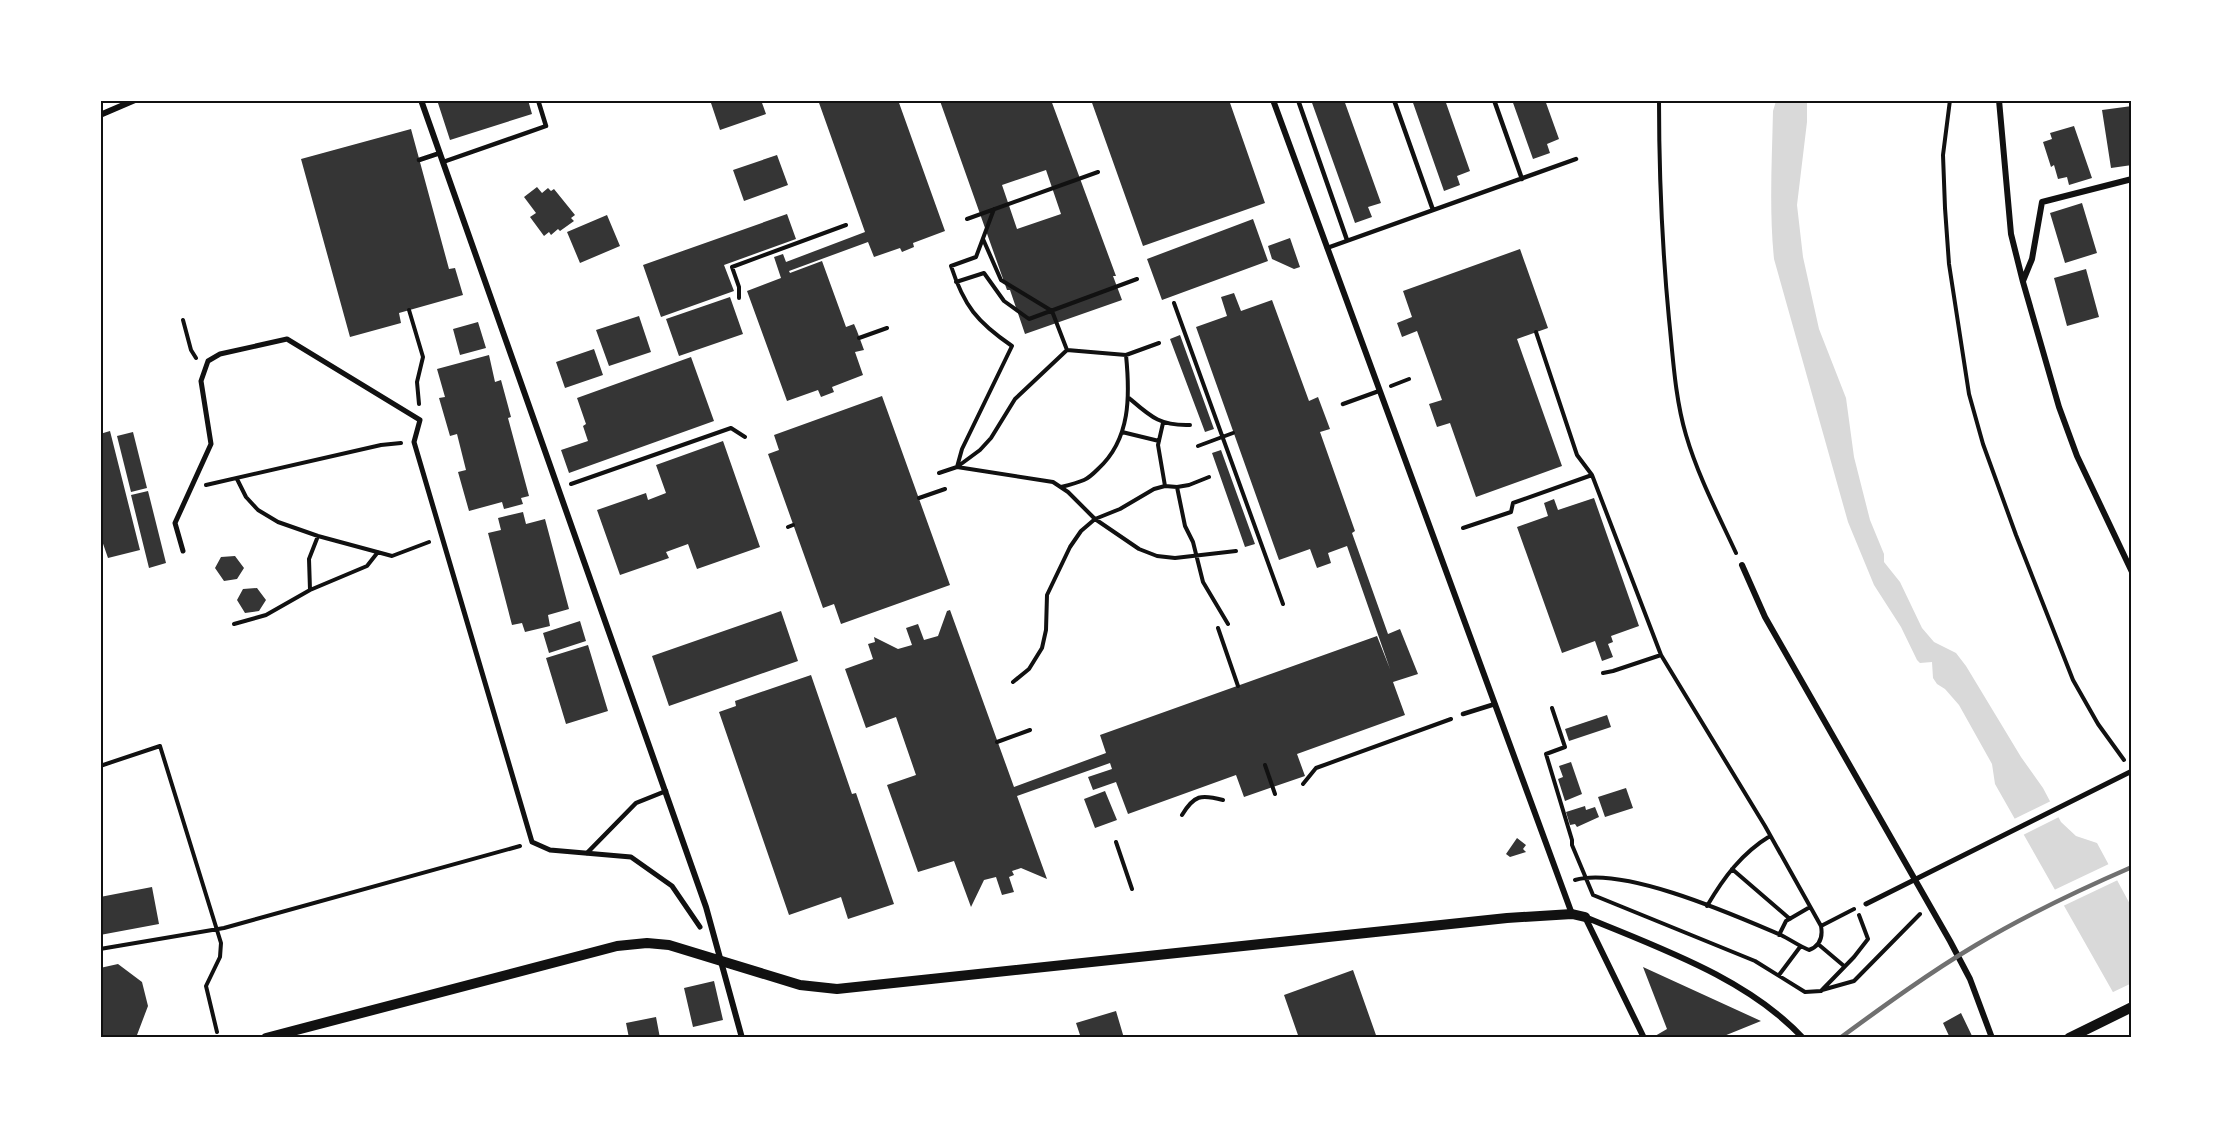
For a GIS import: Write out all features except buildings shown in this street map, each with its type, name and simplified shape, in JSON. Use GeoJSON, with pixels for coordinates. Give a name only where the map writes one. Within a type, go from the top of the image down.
{"type":"FeatureCollection","features":[{"type":"Feature","properties":{"kind":"street"},"geometry":{"type":"LineString","coordinates":[[100,115],[135,100]]}},
{"type":"Feature","properties":{"kind":"street"},"geometry":{"type":"LineString","coordinates":[[421,100],[706,907],[742,1038]]}},
{"type":"Feature","properties":{"kind":"street"},"geometry":{"type":"LineString","coordinates":[[1272,100],[1572,914]]}},
{"type":"Feature","properties":{"kind":"street"},"geometry":{"type":"LineString","coordinates":[[1999,100],[2011,234],[2023,282],[2059,407],[2084,470],[2132,572]]}},
{"type":"Feature","properties":{"kind":"street"},"geometry":{"type":"LineString","coordinates":[[2023,282],[2032,259],[2042,202],[2132,179]]}},
{"type":"Feature","properties":{"kind":"street"},"geometry":{"type":"LineString","coordinates":[[183,551],[175,523],[212,444],[201,381],[208,361],[220,354],[287,339],[420,420],[414,442],[532,842],[550,850],[631,857],[672,886],[700,927]]}},
{"type":"Feature","properties":{"kind":"street"},"geometry":{"type":"LineString","coordinates":[[1742,566],[1765,617],[1881,816],[1970,979],[1992,1038]]}},
{"type":"Feature","properties":{"kind":"street"},"geometry":{"type":"LineString","coordinates":[[1866,904],[2132,771]]}},
{"type":"Feature","properties":{"kind":"street"},"geometry":{"type":"LineString","coordinates":[[266,1038],[617,946],[647,943],[669,945],[800,985],[837,989],[1507,918],[1572,914],[1585,917],[1665,950],[1746,991],[1778,1013],[1803,1038]]}},
{"type":"Feature","properties":{"kind":"street"},"geometry":{"type":"LineString","coordinates":[[1585,917],[1644,1038]]}},
{"type":"Feature","properties":{"kind":"street"},"geometry":{"type":"LineString","coordinates":[[2069,1038],[2132,1007]]}},
{"type":"Feature","properties":{"kind":"lane"},"geometry":{"type":"LineString","coordinates":[[443,162],[546,126],[538,100]]}},
{"type":"Feature","properties":{"kind":"lane"},"geometry":{"type":"LineString","coordinates":[[1298,100],[1347,240]]}},
{"type":"Feature","properties":{"kind":"lane"},"geometry":{"type":"LineString","coordinates":[[1394,100],[1432,210]]}},
{"type":"Feature","properties":{"kind":"lane"},"geometry":{"type":"LineString","coordinates":[[1494,100],[1522,179]]}},
{"type":"Feature","properties":{"kind":"lane"},"geometry":{"type":"LineString","coordinates":[[419,160],[440,153]]}},
{"type":"Feature","properties":{"kind":"lane"},"geometry":{"type":"LineString","coordinates":[[1327,248],[1575,159]]}},
{"type":"Feature","properties":{"kind":"lane"},"geometry":{"type":"LineString","coordinates":[[1343,404],[1379,391]]}},
{"type":"Feature","properties":{"kind":"lane"},"geometry":{"type":"LineString","coordinates":[[1463,714],[1495,704]]}},
{"type":"Feature","properties":{"kind":"lane"},"geometry":{"type":"LineString","coordinates":[[587,853],[636,803],[666,791]]}},
{"type":"Feature","properties":{"kind":"path"},"geometry":{"type":"LineString","coordinates":[[1659,100],[1662,241],[1679,401],[1696,466],[1742,566]]}},
{"type":"Feature","properties":{"kind":"path"},"geometry":{"type":"LineString","coordinates":[[1950,100],[1943,155],[1945,208],[1949,264],[1969,394],[1983,444],[2012,525],[2073,680],[2098,724],[2125,762]]}},
{"type":"Feature","properties":{"kind":"path"},"geometry":{"type":"LineString","coordinates":[[967,219],[1098,172]]}},
{"type":"Feature","properties":{"kind":"path"},"geometry":{"type":"LineString","coordinates":[[957,467],[962,449],[1012,346],[986,329],[964,300],[951,266],[976,257],[994,209]]}},
{"type":"Feature","properties":{"kind":"path"},"geometry":{"type":"LineString","coordinates":[[739,298],[739,287],[732,267],[846,225]]}},
{"type":"Feature","properties":{"kind":"path"},"geometry":{"type":"LineString","coordinates":[[983,239],[1001,280],[1052,311],[1067,350]]}},
{"type":"Feature","properties":{"kind":"path"},"geometry":{"type":"LineString","coordinates":[[956,282],[984,273],[1004,301],[1012,309],[1029,319],[1137,279]]}},
{"type":"Feature","properties":{"kind":"path"},"geometry":{"type":"LineString","coordinates":[[1174,303],[1283,604]]}},
{"type":"Feature","properties":{"kind":"path"},"geometry":{"type":"LineString","coordinates":[[409,310],[423,357],[417,382],[420,420]]}},
{"type":"Feature","properties":{"kind":"path"},"geometry":{"type":"LineString","coordinates":[[183,320],[191,350],[204,371]]}},
{"type":"Feature","properties":{"kind":"path"},"geometry":{"type":"LineString","coordinates":[[859,338],[887,328]]}},
{"type":"Feature","properties":{"kind":"path"},"geometry":{"type":"LineString","coordinates":[[1536,332],[1576,455],[1592,475],[1661,655],[1770,836],[1821,926],[1822,932],[1816,947],[1809,950],[1779,935],[1707,906],[1632,882],[1612,878],[1585,877],[1575,880]]}},
{"type":"Feature","properties":{"kind":"path"},"geometry":{"type":"LineString","coordinates":[[939,473],[957,467],[980,450],[991,438],[1015,399],[1067,350],[1126,355],[1160,343]]}},
{"type":"Feature","properties":{"kind":"path"},"geometry":{"type":"LineString","coordinates":[[1060,487],[1086,480],[1105,463],[1117,446],[1129,398],[1126,355]]}},
{"type":"Feature","properties":{"kind":"path"},"geometry":{"type":"LineString","coordinates":[[1129,398],[1145,412],[1163,423],[1173,426],[1190,425]]}},
{"type":"Feature","properties":{"kind":"path"},"geometry":{"type":"LineString","coordinates":[[1163,423],[1158,445],[1165,486]]}},
{"type":"Feature","properties":{"kind":"path"},"geometry":{"type":"LineString","coordinates":[[559,488],[731,428],[745,437]]}},
{"type":"Feature","properties":{"kind":"path"},"geometry":{"type":"LineString","coordinates":[[1122,432],[1159,441]]}},
{"type":"Feature","properties":{"kind":"path"},"geometry":{"type":"LineString","coordinates":[[1197,446],[1233,433]]}},
{"type":"Feature","properties":{"kind":"path"},"geometry":{"type":"LineString","coordinates":[[190,489],[381,445],[414,442]]}},
{"type":"Feature","properties":{"kind":"path"},"geometry":{"type":"LineString","coordinates":[[957,467],[1053,482],[1068,492],[1095,519],[1139,549],[1157,556],[1175,558],[1236,551]]}},
{"type":"Feature","properties":{"kind":"path"},"geometry":{"type":"LineString","coordinates":[[1463,528],[1511,512],[1512,503],[1592,475]]}},
{"type":"Feature","properties":{"kind":"path"},"geometry":{"type":"LineString","coordinates":[[1013,682],[1029,669],[1042,648],[1046,630],[1047,595],[1053,579],[1081,531],[1095,519],[1120,509],[1154,489],[1165,486],[1177,487],[1209,477]]}},
{"type":"Feature","properties":{"kind":"path"},"geometry":{"type":"LineString","coordinates":[[237,479],[246,496],[258,510],[278,522],[318,536],[392,556],[441,537]]}},
{"type":"Feature","properties":{"kind":"path"},"geometry":{"type":"LineString","coordinates":[[1177,487],[1185,526],[1193,542],[1203,582],[1228,624]]}},
{"type":"Feature","properties":{"kind":"path"},"geometry":{"type":"LineString","coordinates":[[918,498],[945,489]]}},
{"type":"Feature","properties":{"kind":"path"},"geometry":{"type":"LineString","coordinates":[[788,527],[794,525]]}},
{"type":"Feature","properties":{"kind":"path"},"geometry":{"type":"LineString","coordinates":[[310,590],[309,560],[318,536]]}},
{"type":"Feature","properties":{"kind":"path"},"geometry":{"type":"LineString","coordinates":[[234,624],[266,615],[310,590],[367,566],[378,552]]}},
{"type":"Feature","properties":{"kind":"path"},"geometry":{"type":"LineString","coordinates":[[1218,628],[1238,686]]}},
{"type":"Feature","properties":{"kind":"path"},"geometry":{"type":"LineString","coordinates":[[1603,673],[1661,655]]}},
{"type":"Feature","properties":{"kind":"path"},"geometry":{"type":"LineString","coordinates":[[1552,708],[1565,747],[1546,754],[1572,845],[1593,895],[1755,961],[1805,992],[1821,991],[1854,981],[1929,905]]}},
{"type":"Feature","properties":{"kind":"path"},"geometry":{"type":"LineString","coordinates":[[1303,784],[1316,768],[1463,714]]}},
{"type":"Feature","properties":{"kind":"path"},"geometry":{"type":"LineString","coordinates":[[998,742],[1030,730]]}},
{"type":"Feature","properties":{"kind":"path"},"geometry":{"type":"LineString","coordinates":[[100,766],[160,746],[221,943],[220,957],[206,986],[217,1032]]}},
{"type":"Feature","properties":{"kind":"path"},"geometry":{"type":"LineString","coordinates":[[1265,765],[1275,794]]}},
{"type":"Feature","properties":{"kind":"path"},"geometry":{"type":"LineString","coordinates":[[1182,815],[1191,801],[1206,795],[1223,800]]}},
{"type":"Feature","properties":{"kind":"path"},"geometry":{"type":"LineString","coordinates":[[1707,906],[1732,869],[1756,845],[1770,836]]}},
{"type":"Feature","properties":{"kind":"path"},"geometry":{"type":"LineString","coordinates":[[100,949],[216,929],[532,842]]}},
{"type":"Feature","properties":{"kind":"path"},"geometry":{"type":"LineString","coordinates":[[1116,842],[1132,888]]}},
{"type":"Feature","properties":{"kind":"path"},"geometry":{"type":"LineString","coordinates":[[1732,869],[1790,919]]}},
{"type":"Feature","properties":{"kind":"path"},"geometry":{"type":"LineString","coordinates":[[1779,935],[1790,919],[1810,907]]}},
{"type":"Feature","properties":{"kind":"path"},"geometry":{"type":"LineString","coordinates":[[1821,926],[1856,908],[1868,939],[1821,991]]}},
{"type":"Feature","properties":{"kind":"path"},"geometry":{"type":"LineString","coordinates":[[1818,944],[1845,966]]}},
{"type":"Feature","properties":{"kind":"path"},"geometry":{"type":"LineString","coordinates":[[1779,975],[1800,947]]}},
{"type":"Feature","properties":{"kind":"shaded area"},"geometry":{"type":"Polygon","coordinates":[[[1776,101],[1807,101],[1807,122],[1797,205],[1803,257],[1819,329],[1846,398],[1854,457],[1870,520],[1884,554],[1884,562],[1900,582],[1922,628],[1934,642],[1956,653],[1966,666],[2021,757],[2043,788],[2061,822],[2076,836],[2097,843],[2131,906],[2131,1024],[1995,784],[1992,764],[1959,705],[1933,678],[1932,662],[1920,663],[1917,660],[1901,627],[1874,585],[1848,522],[1774,259],[1771,185],[1773,111],[1776,101]]]}},
{"type":"Feature","properties":{"kind":"pier"},"geometry":{"type":"Polygon","coordinates":[[[2053,800],[2061,816],[2021,836],[2012,820],[2053,800]]]}},
{"type":"Feature","properties":{"kind":"pier"},"geometry":{"type":"Polygon","coordinates":[[[2111,863],[2120,879],[2061,907],[2052,891],[2111,863]]]}},
{"type":"Feature","properties":{"kind":"pier"},"geometry":{"type":"Polygon","coordinates":[[[2132,983],[2132,1027],[2111,993],[2132,983]]]}},
{"type":"Feature","properties":{"kind":"railway"},"geometry":{"type":"LineString","coordinates":[[1840,1038],[1890,1001],[1976,945],[2053,903],[2132,867]]}}]}
